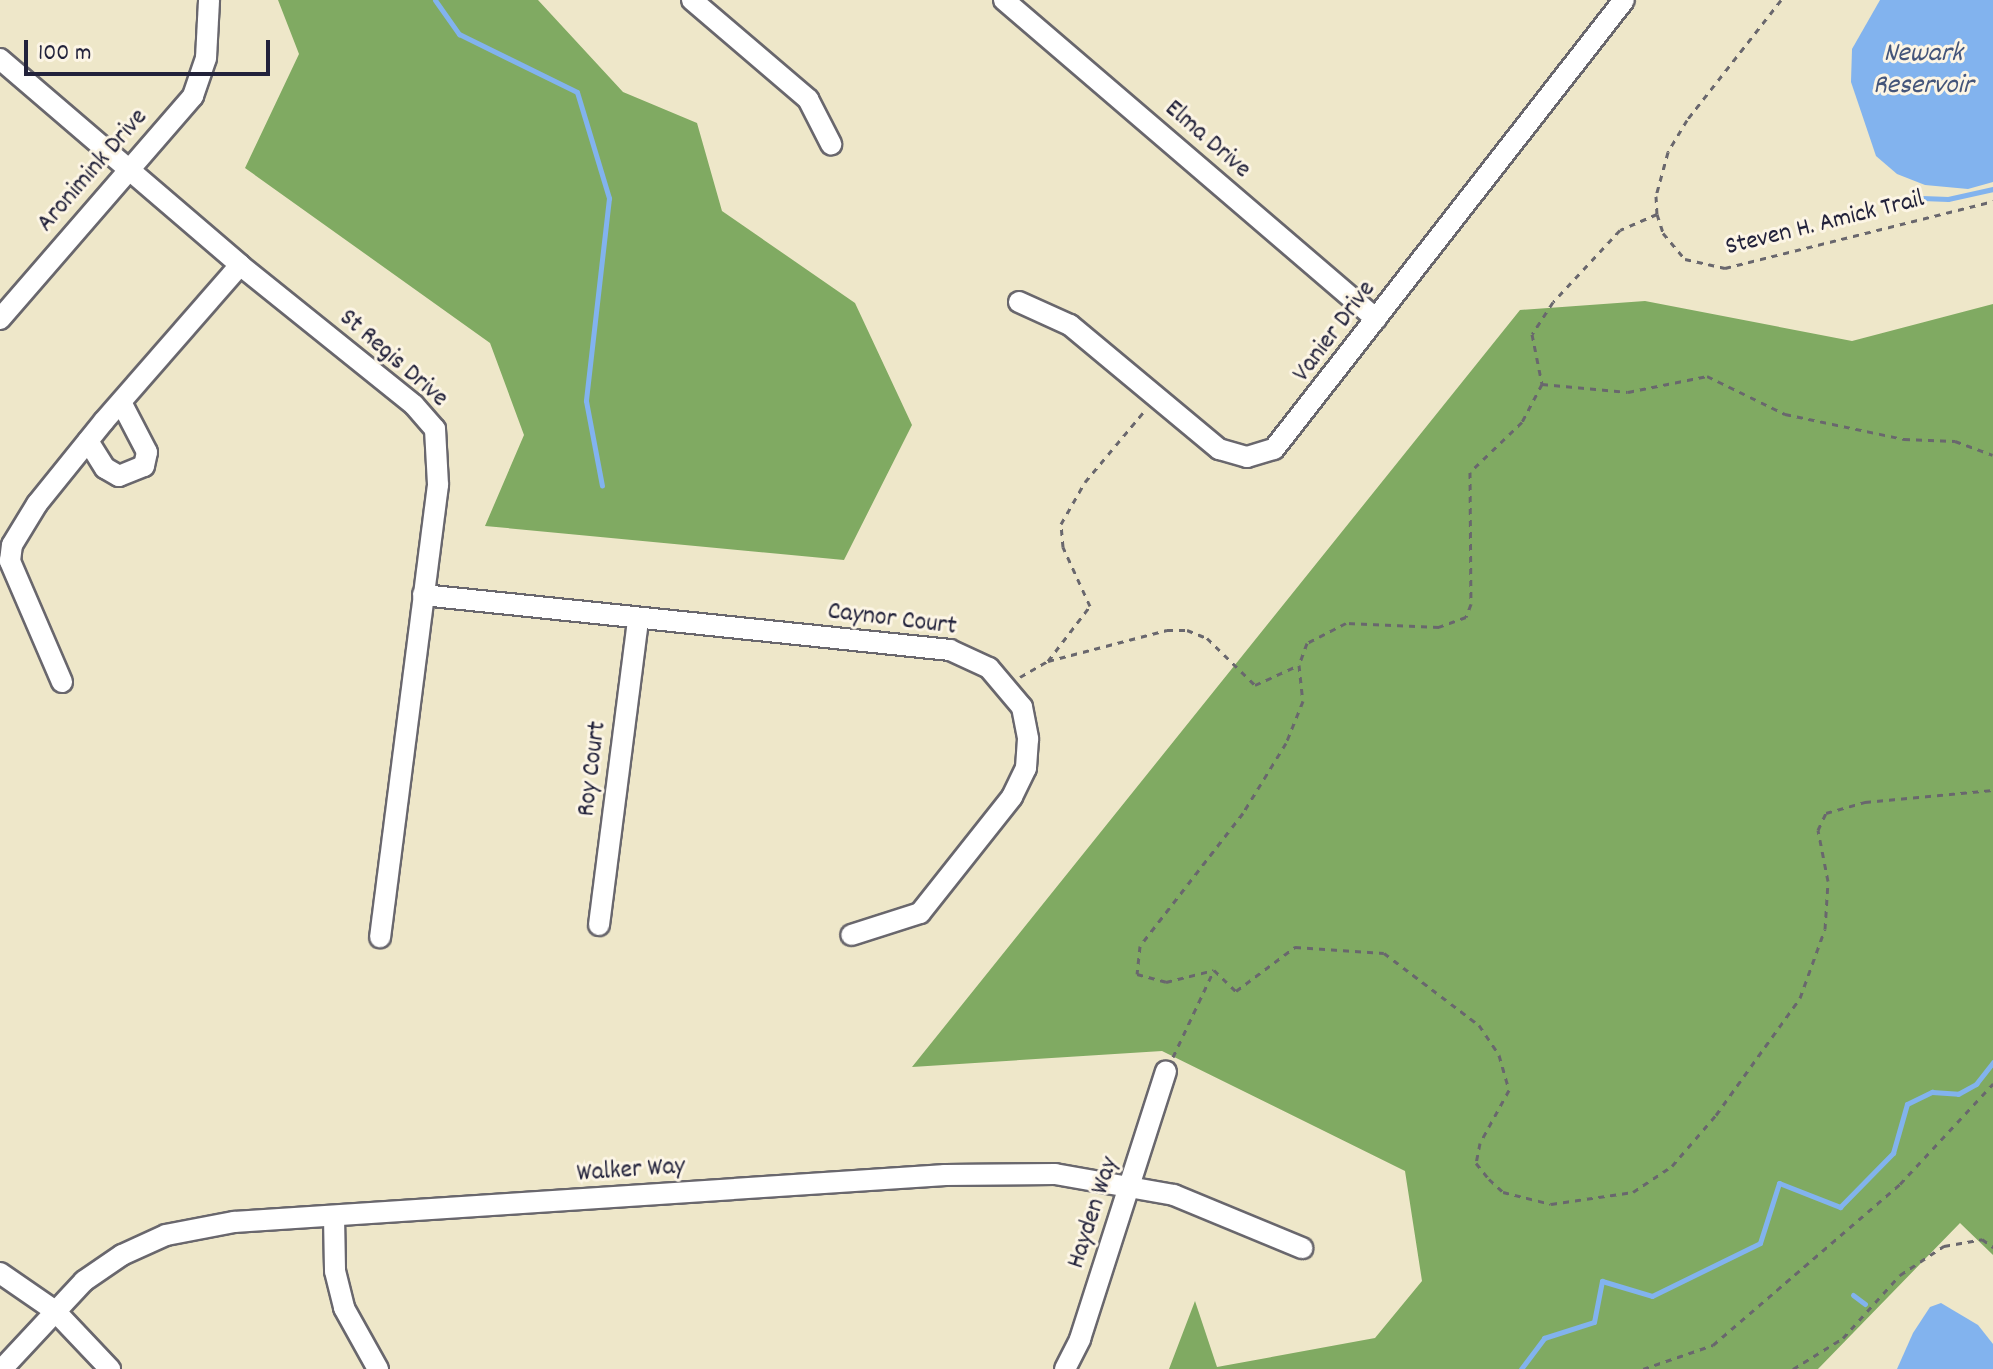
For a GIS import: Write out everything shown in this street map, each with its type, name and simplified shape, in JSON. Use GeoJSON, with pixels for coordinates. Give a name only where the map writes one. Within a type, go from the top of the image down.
{"type":"FeatureCollection","features":[{"type":"Feature","properties":{"kind":"street","name":"Aronimink Drive"},"geometry":{"type":"LineString","coordinates":[[0,319],[193,96],[206,58],[209,0]]}},
{"type":"Feature","properties":{"kind":"street"},"geometry":{"type":"LineString","coordinates":[[692,0],[808,99],[831,144]]}},
{"type":"Feature","properties":{"kind":"street","name":"Elma Drive"},"geometry":{"type":"LineString","coordinates":[[1004,0],[1376,319]]}},
{"type":"Feature","properties":{"kind":"street","name":"Vanier Drive"},"geometry":{"type":"LineString","coordinates":[[1019,302],[1070,325],[1219,449],[1262,454],[1286,439],[1624,0]]}},
{"type":"Feature","properties":{"kind":"street","name":"St Regis Drive"},"geometry":{"type":"LineString","coordinates":[[0,59],[240,265],[414,405],[435,429],[438,485],[380,937]]}},
{"type":"Feature","properties":{"kind":"street"},"geometry":{"type":"LineString","coordinates":[[62,682],[10,561],[12,545],[88,441],[240,265]]}},
{"type":"Feature","properties":{"kind":"street"},"geometry":{"type":"LineString","coordinates":[[88,441],[105,468],[119,476],[144,466],[147,452],[121,402]]}},
{"type":"Feature","properties":{"kind":"street","name":"Caynor Court"},"geometry":{"type":"LineString","coordinates":[[423,595],[638,620],[950,650],[972,657],[1006,685],[1022,707],[1028,739],[1026,768],[1012,797],[920,913],[851,935]]}},
{"type":"Feature","properties":{"kind":"street","name":"Roy Court"},"geometry":{"type":"LineString","coordinates":[[599,925],[638,620]]}},
{"type":"Feature","properties":{"kind":"street","name":"Hayden Way"},"geometry":{"type":"LineString","coordinates":[[1065,1369],[1131,1183],[1166,1071]]}},
{"type":"Feature","properties":{"kind":"street","name":"Walker Way"},"geometry":{"type":"LineString","coordinates":[[2,1369],[55,1311],[101,1268],[166,1235],[234,1222],[945,1175],[1055,1174],[1131,1183],[1204,1205],[1302,1248]]}},
{"type":"Feature","properties":{"kind":"street"},"geometry":{"type":"LineString","coordinates":[[334,1217],[335,1271],[344,1308],[378,1369]]}},
{"type":"Feature","properties":{"kind":"street"},"geometry":{"type":"LineString","coordinates":[[0,1273],[55,1311],[110,1369]]}},
{"type":"Feature","properties":{"kind":"path"},"geometry":{"type":"LineString","coordinates":[[1214,970],[1166,982],[1137,974],[1140,946],[1243,813],[1286,743],[1303,701],[1299,665],[1307,643],[1346,623],[1439,627],[1466,617],[1471,604],[1470,472],[1522,422],[1542,384],[1532,334],[1587,260],[1620,230],[1657,214],[1661,171],[1675,136],[1781,0]]}},
{"type":"Feature","properties":{"kind":"path","name":"Steven H. Amick Trail"},"geometry":{"type":"LineString","coordinates":[[1657,214],[1675,249],[1711,269],[1993,201]]}},
{"type":"Feature","properties":{"kind":"path"},"geometry":{"type":"LineString","coordinates":[[1542,384],[1628,392],[1707,376],[1785,414],[1904,439],[1955,441],[1993,455]]}},
{"type":"Feature","properties":{"kind":"path"},"geometry":{"type":"LineString","coordinates":[[1048,661],[1090,606],[1063,547],[1061,524],[1085,482],[1156,398]]}},
{"type":"Feature","properties":{"kind":"path"},"geometry":{"type":"LineString","coordinates":[[1006,685],[1048,661],[1187,630],[1207,638],[1255,685],[1299,665]]}},
{"type":"Feature","properties":{"kind":"path"},"geometry":{"type":"LineString","coordinates":[[1214,970],[1236,991],[1295,947],[1384,953],[1479,1025],[1499,1055],[1509,1090],[1480,1143],[1476,1163],[1503,1192],[1551,1204],[1633,1192],[1672,1166],[1716,1115],[1800,998],[1825,929],[1828,881],[1818,830],[1826,813],[1865,802],[1993,790]]}},
{"type":"Feature","properties":{"kind":"path"},"geometry":{"type":"LineString","coordinates":[[1166,1071],[1214,970]]}},
{"type":"Feature","properties":{"kind":"path"},"geometry":{"type":"LineString","coordinates":[[1643,1369],[1713,1345],[1900,1184],[1993,1084]]}},
{"type":"Feature","properties":{"kind":"path"},"geometry":{"type":"LineString","coordinates":[[1793,1369],[1843,1338],[1900,1275],[1944,1246],[1982,1239],[1993,1247]]}},
{"type":"Feature","properties":{"kind":"green space"},"geometry":{"type":"Polygon","coordinates":[[[278,0],[538,0],[623,92],[697,123],[722,211],[855,303],[912,425],[844,560],[485,526],[524,435],[490,343],[245,168],[299,54],[278,0]]]}},
{"type":"Feature","properties":{"kind":"green space"},"geometry":{"type":"Polygon","coordinates":[[[1645,301],[1852,341],[1993,304],[1993,1255],[1960,1223],[1818,1369],[1169,1369],[1195,1301],[1217,1367],[1375,1338],[1422,1281],[1405,1171],[1162,1051],[912,1067],[1520,310],[1645,301]]]}},
{"type":"Feature","properties":{"kind":"water","name":"Newark Reservoir"},"geometry":{"type":"Polygon","coordinates":[[[1880,0],[1993,0],[1993,182],[1968,189],[1925,185],[1897,174],[1876,156],[1851,82],[1852,49],[1880,0]]]}},
{"type":"Feature","properties":{"kind":"water"},"geometry":{"type":"Polygon","coordinates":[[[1941,1303],[1978,1325],[1993,1344],[1993,1369],[1897,1369],[1913,1333],[1930,1307],[1941,1303]]]}},
{"type":"Feature","properties":{"kind":"waterway"},"geometry":{"type":"LineString","coordinates":[[435,0],[459,34],[577,92],[609,198],[586,401],[602,486]]}},
{"type":"Feature","properties":{"kind":"waterway"},"geometry":{"type":"LineString","coordinates":[[1922,198],[1948,199],[1993,189]]}},
{"type":"Feature","properties":{"kind":"waterway"},"geometry":{"type":"LineString","coordinates":[[1521,1369],[1544,1338],[1594,1322],[1602,1281],[1652,1296],[1760,1243],[1779,1183],[1840,1207],[1893,1153],[1907,1104],[1932,1092],[1958,1094],[1976,1084],[1993,1062]]}},
{"type":"Feature","properties":{"kind":"waterway"},"geometry":{"type":"LineString","coordinates":[[1853,1295],[1865,1304]]}}]}
